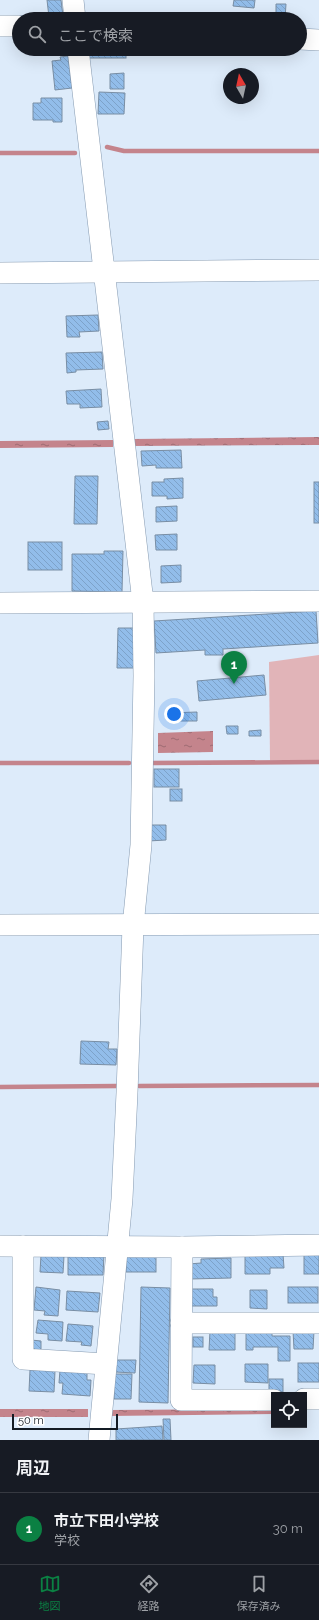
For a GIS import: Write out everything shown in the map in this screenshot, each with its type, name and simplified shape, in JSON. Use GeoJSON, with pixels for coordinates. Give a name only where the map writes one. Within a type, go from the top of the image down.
{"type":"FeatureCollection","features":[{"type":"Feature","properties":{"kind":"street"},"geometry":{"type":"LineString","coordinates":[[73,0],[74,12]]}},
{"type":"Feature","properties":{"kind":"street"},"geometry":{"type":"LineString","coordinates":[[0,26],[12,26]]}},
{"type":"Feature","properties":{"kind":"street"},"geometry":{"type":"LineString","coordinates":[[307,39],[319,40]]}},
{"type":"Feature","properties":{"kind":"street"},"geometry":{"type":"LineString","coordinates":[[79,56],[142,602],[144,676],[141,845],[133,926],[122,1199],[98,1440]]}},
{"type":"Feature","properties":{"kind":"street"},"geometry":{"type":"LineString","coordinates":[[0,273],[319,270]]}},
{"type":"Feature","properties":{"kind":"street"},"geometry":{"type":"LineString","coordinates":[[0,604],[319,601]]}},
{"type":"Feature","properties":{"kind":"street"},"geometry":{"type":"LineString","coordinates":[[0,925],[133,926],[319,924]]}},
{"type":"Feature","properties":{"kind":"street"},"geometry":{"type":"LineString","coordinates":[[0,1246],[182,1247],[319,1245]]}},
{"type":"Feature","properties":{"kind":"street"},"geometry":{"type":"LineString","coordinates":[[23,1246],[23,1359],[106,1364]]}},
{"type":"Feature","properties":{"kind":"street"},"geometry":{"type":"LineString","coordinates":[[182,1247],[182,1400],[271,1400]]}},
{"type":"Feature","properties":{"kind":"street"},"geometry":{"type":"LineString","coordinates":[[181,1323],[319,1323]]}},
{"type":"Feature","properties":{"kind":"street"},"geometry":{"type":"LineString","coordinates":[[307,1399],[319,1399]]}},
{"type":"Feature","properties":{"kind":"shaded area"},"geometry":{"type":"Polygon","coordinates":[[[319,655],[319,760],[270,760],[269,662],[319,655]]]}},
{"type":"Feature","properties":{"kind":"water"},"geometry":{"type":"Polygon","coordinates":[[[319,437],[319,445],[132,446],[132,439],[319,437]]]}},
{"type":"Feature","properties":{"kind":"water"},"geometry":{"type":"Polygon","coordinates":[[[113,440],[113,447],[0,448],[0,441],[113,440]]]}},
{"type":"Feature","properties":{"kind":"water"},"geometry":{"type":"Polygon","coordinates":[[[213,731],[213,752],[158,753],[158,733],[213,731]]]}},
{"type":"Feature","properties":{"kind":"water"},"geometry":{"type":"Polygon","coordinates":[[[0,1409],[88,1409],[88,1417],[0,1417],[0,1409]]]}},
{"type":"Feature","properties":{"kind":"water"},"geometry":{"type":"Polygon","coordinates":[[[271,1409],[271,1414],[109,1416],[109,1410],[271,1409]]]}},
{"type":"Feature","properties":{"kind":"building"},"geometry":{"type":"Polygon","coordinates":[[[47,0],[61,0],[62,12],[48,12],[47,0]]]}},
{"type":"Feature","properties":{"kind":"building"},"geometry":{"type":"Polygon","coordinates":[[[234,0],[255,0],[254,8],[233,6],[234,0]]]}},
{"type":"Feature","properties":{"kind":"building"},"geometry":{"type":"Polygon","coordinates":[[[276,4],[286,4],[285,12],[276,12],[276,4]]]}},
{"type":"Feature","properties":{"kind":"building"},"geometry":{"type":"Polygon","coordinates":[[[68,56],[72,88],[55,90],[52,61],[61,60],[60,57],[68,56]]]}},
{"type":"Feature","properties":{"kind":"building"},"geometry":{"type":"Polygon","coordinates":[[[89,56],[126,56],[126,58],[89,58],[89,56]]]}},
{"type":"Feature","properties":{"kind":"building"},"geometry":{"type":"Polygon","coordinates":[[[124,73],[124,89],[110,89],[110,74],[124,73]]]}},
{"type":"Feature","properties":{"kind":"building"},"geometry":{"type":"Polygon","coordinates":[[[99,92],[125,93],[124,114],[98,114],[99,92]]]}},
{"type":"Feature","properties":{"kind":"building"},"geometry":{"type":"Polygon","coordinates":[[[41,98],[62,98],[62,122],[53,122],[53,120],[33,120],[33,103],[41,103],[41,98]]]}},
{"type":"Feature","properties":{"kind":"building"},"geometry":{"type":"Polygon","coordinates":[[[98,315],[99,331],[79,332],[80,337],[67,337],[66,316],[98,315]]]}},
{"type":"Feature","properties":{"kind":"building"},"geometry":{"type":"Polygon","coordinates":[[[102,352],[103,369],[76,370],[76,372],[67,373],[66,353],[102,352]]]}},
{"type":"Feature","properties":{"kind":"building"},"geometry":{"type":"Polygon","coordinates":[[[101,389],[102,407],[80,408],[80,404],[67,404],[66,391],[101,389]]]}},
{"type":"Feature","properties":{"kind":"building"},"geometry":{"type":"Polygon","coordinates":[[[108,421],[109,429],[98,430],[97,422],[108,421]]]}},
{"type":"Feature","properties":{"kind":"building"},"geometry":{"type":"Polygon","coordinates":[[[181,450],[182,468],[156,468],[156,465],[142,466],[141,451],[181,450]]]}},
{"type":"Feature","properties":{"kind":"building"},"geometry":{"type":"Polygon","coordinates":[[[75,476],[98,476],[97,524],[74,524],[75,476]]]}},
{"type":"Feature","properties":{"kind":"building"},"geometry":{"type":"Polygon","coordinates":[[[183,478],[183,498],[167,499],[167,496],[152,496],[152,482],[164,482],[164,479],[183,478]]]}},
{"type":"Feature","properties":{"kind":"building"},"geometry":{"type":"Polygon","coordinates":[[[314,482],[319,482],[319,523],[314,523],[314,482]]]}},
{"type":"Feature","properties":{"kind":"building"},"geometry":{"type":"Polygon","coordinates":[[[177,506],[177,521],[156,522],[156,507],[177,506]]]}},
{"type":"Feature","properties":{"kind":"building"},"geometry":{"type":"Polygon","coordinates":[[[177,534],[177,550],[156,550],[155,535],[177,534]]]}},
{"type":"Feature","properties":{"kind":"building"},"geometry":{"type":"Polygon","coordinates":[[[28,542],[62,542],[62,570],[28,570],[28,542]]]}},
{"type":"Feature","properties":{"kind":"building"},"geometry":{"type":"Polygon","coordinates":[[[104,551],[123,551],[122,592],[72,591],[72,554],[104,554],[104,551]]]}},
{"type":"Feature","properties":{"kind":"building"},"geometry":{"type":"Polygon","coordinates":[[[181,565],[181,582],[161,583],[161,566],[181,565]]]}},
{"type":"Feature","properties":{"kind":"building"},"geometry":{"type":"Polygon","coordinates":[[[316,611],[318,643],[223,649],[223,655],[205,655],[205,650],[156,653],[154,621],[316,611]]]}},
{"type":"Feature","properties":{"kind":"building"},"geometry":{"type":"Polygon","coordinates":[[[118,628],[135,628],[134,668],[117,668],[118,628]]]}},
{"type":"Feature","properties":{"kind":"building"},"geometry":{"type":"Polygon","coordinates":[[[264,675],[266,695],[199,701],[197,681],[264,675]]]}},
{"type":"Feature","properties":{"kind":"building"},"geometry":{"type":"Polygon","coordinates":[[[197,712],[197,721],[169,721],[169,713],[197,712]]]}},
{"type":"Feature","properties":{"kind":"building"},"geometry":{"type":"Polygon","coordinates":[[[226,726],[238,726],[238,734],[227,734],[226,726]]]}},
{"type":"Feature","properties":{"kind":"building"},"geometry":{"type":"Polygon","coordinates":[[[261,730],[261,736],[249,736],[249,731],[261,730]]]}},
{"type":"Feature","properties":{"kind":"building"},"geometry":{"type":"Polygon","coordinates":[[[154,769],[179,769],[179,787],[154,787],[154,769]]]}},
{"type":"Feature","properties":{"kind":"building"},"geometry":{"type":"Polygon","coordinates":[[[170,789],[182,789],[182,801],[170,801],[170,789]]]}},
{"type":"Feature","properties":{"kind":"building"},"geometry":{"type":"Polygon","coordinates":[[[148,825],[166,825],[166,840],[148,841],[148,825]]]}},
{"type":"Feature","properties":{"kind":"building"},"geometry":{"type":"Polygon","coordinates":[[[81,1041],[109,1042],[108,1049],[117,1049],[116,1065],[80,1064],[81,1041]]]}},
{"type":"Feature","properties":{"kind":"building"},"geometry":{"type":"Polygon","coordinates":[[[126,1252],[156,1252],[156,1272],[126,1272],[126,1252]]]}},
{"type":"Feature","properties":{"kind":"building"},"geometry":{"type":"Polygon","coordinates":[[[68,1253],[104,1254],[103,1275],[68,1275],[68,1253]]]}},
{"type":"Feature","properties":{"kind":"building"},"geometry":{"type":"Polygon","coordinates":[[[245,1254],[283,1254],[284,1268],[270,1268],[270,1274],[245,1274],[245,1254]]]}},
{"type":"Feature","properties":{"kind":"building"},"geometry":{"type":"Polygon","coordinates":[[[41,1255],[64,1256],[63,1273],[40,1272],[41,1255]]]}},
{"type":"Feature","properties":{"kind":"building"},"geometry":{"type":"Polygon","coordinates":[[[304,1255],[319,1255],[319,1274],[304,1274],[304,1255]]]}},
{"type":"Feature","properties":{"kind":"building"},"geometry":{"type":"Polygon","coordinates":[[[231,1258],[231,1278],[190,1279],[189,1264],[201,1263],[201,1259],[231,1258]]]}},
{"type":"Feature","properties":{"kind":"building"},"geometry":{"type":"Polygon","coordinates":[[[36,1287],[60,1290],[58,1316],[44,1315],[45,1311],[34,1310],[36,1287]]]}},
{"type":"Feature","properties":{"kind":"building"},"geometry":{"type":"Polygon","coordinates":[[[141,1287],[170,1288],[168,1403],[139,1402],[141,1287]]]}},
{"type":"Feature","properties":{"kind":"building"},"geometry":{"type":"Polygon","coordinates":[[[288,1287],[318,1287],[318,1303],[288,1303],[288,1287]]]}},
{"type":"Feature","properties":{"kind":"building"},"geometry":{"type":"Polygon","coordinates":[[[190,1289],[213,1289],[213,1297],[217,1297],[217,1306],[190,1306],[190,1289]]]}},
{"type":"Feature","properties":{"kind":"building"},"geometry":{"type":"Polygon","coordinates":[[[250,1290],[267,1290],[267,1309],[250,1308],[250,1290]]]}},
{"type":"Feature","properties":{"kind":"building"},"geometry":{"type":"Polygon","coordinates":[[[67,1291],[100,1293],[98,1312],[66,1310],[67,1291]]]}},
{"type":"Feature","properties":{"kind":"building"},"geometry":{"type":"Polygon","coordinates":[[[38,1320],[63,1322],[62,1341],[48,1340],[48,1334],[36,1333],[38,1320]]]}},
{"type":"Feature","properties":{"kind":"building"},"geometry":{"type":"Polygon","coordinates":[[[68,1324],[93,1326],[91,1346],[81,1345],[82,1342],[66,1341],[68,1324]]]}},
{"type":"Feature","properties":{"kind":"building"},"geometry":{"type":"Polygon","coordinates":[[[210,1331],[235,1331],[235,1350],[209,1350],[210,1331]]]}},
{"type":"Feature","properties":{"kind":"building"},"geometry":{"type":"Polygon","coordinates":[[[246,1331],[272,1331],[272,1336],[290,1336],[290,1361],[278,1361],[278,1347],[253,1347],[253,1350],[246,1350],[246,1331]]]}},
{"type":"Feature","properties":{"kind":"building"},"geometry":{"type":"Polygon","coordinates":[[[293,1331],[314,1331],[313,1349],[294,1349],[293,1331]]]}},
{"type":"Feature","properties":{"kind":"building"},"geometry":{"type":"Polygon","coordinates":[[[193,1337],[203,1337],[203,1347],[193,1347],[193,1337]]]}},
{"type":"Feature","properties":{"kind":"building"},"geometry":{"type":"Polygon","coordinates":[[[31,1340],[41,1341],[41,1350],[30,1349],[31,1340]]]}},
{"type":"Feature","properties":{"kind":"building"},"geometry":{"type":"Polygon","coordinates":[[[116,1360],[136,1360],[135,1373],[115,1372],[116,1360]]]}},
{"type":"Feature","properties":{"kind":"building"},"geometry":{"type":"Polygon","coordinates":[[[298,1363],[319,1363],[319,1382],[298,1382],[298,1363]]]}},
{"type":"Feature","properties":{"kind":"building"},"geometry":{"type":"Polygon","coordinates":[[[245,1364],[268,1364],[268,1383],[245,1382],[245,1364]]]}},
{"type":"Feature","properties":{"kind":"building"},"geometry":{"type":"Polygon","coordinates":[[[194,1365],[215,1365],[215,1384],[193,1383],[194,1365]]]}},
{"type":"Feature","properties":{"kind":"building"},"geometry":{"type":"Polygon","coordinates":[[[30,1370],[55,1371],[54,1392],[29,1391],[30,1370]]]}},
{"type":"Feature","properties":{"kind":"building"},"geometry":{"type":"Polygon","coordinates":[[[60,1370],[87,1372],[87,1380],[91,1380],[90,1396],[62,1394],[63,1383],[59,1383],[60,1370]]]}},
{"type":"Feature","properties":{"kind":"building"},"geometry":{"type":"Polygon","coordinates":[[[114,1374],[132,1374],[131,1399],[114,1399],[114,1374]]]}},
{"type":"Feature","properties":{"kind":"building"},"geometry":{"type":"Polygon","coordinates":[[[269,1379],[283,1379],[283,1392],[269,1392],[269,1379]]]}},
{"type":"Feature","properties":{"kind":"building"},"geometry":{"type":"Polygon","coordinates":[[[163,1419],[170,1419],[171,1440],[164,1440],[163,1419]]]}},
{"type":"Feature","properties":{"kind":"building"},"geometry":{"type":"Polygon","coordinates":[[[162,1426],[163,1440],[116,1440],[116,1429],[162,1426]]]}},
{"type":"Feature","properties":{"kind":"waterway"},"geometry":{"type":"LineString","coordinates":[[107,147],[124,151],[319,151]]}},
{"type":"Feature","properties":{"kind":"waterway"},"geometry":{"type":"LineString","coordinates":[[0,153],[75,153]]}},
{"type":"Feature","properties":{"kind":"waterway"},"geometry":{"type":"LineString","coordinates":[[151,763],[319,762]]}},
{"type":"Feature","properties":{"kind":"waterway"},"geometry":{"type":"LineString","coordinates":[[0,763],[129,763]]}},
{"type":"Feature","properties":{"kind":"waterway"},"geometry":{"type":"LineString","coordinates":[[139,1086],[319,1085]]}},
{"type":"Feature","properties":{"kind":"waterway"},"geometry":{"type":"LineString","coordinates":[[0,1087],[117,1086]]}},
{"type":"Feature","properties":{"kind":"place","name":"市立下田小学校"},"geometry":{"type":"Point","coordinates":[234,684]}}]}
